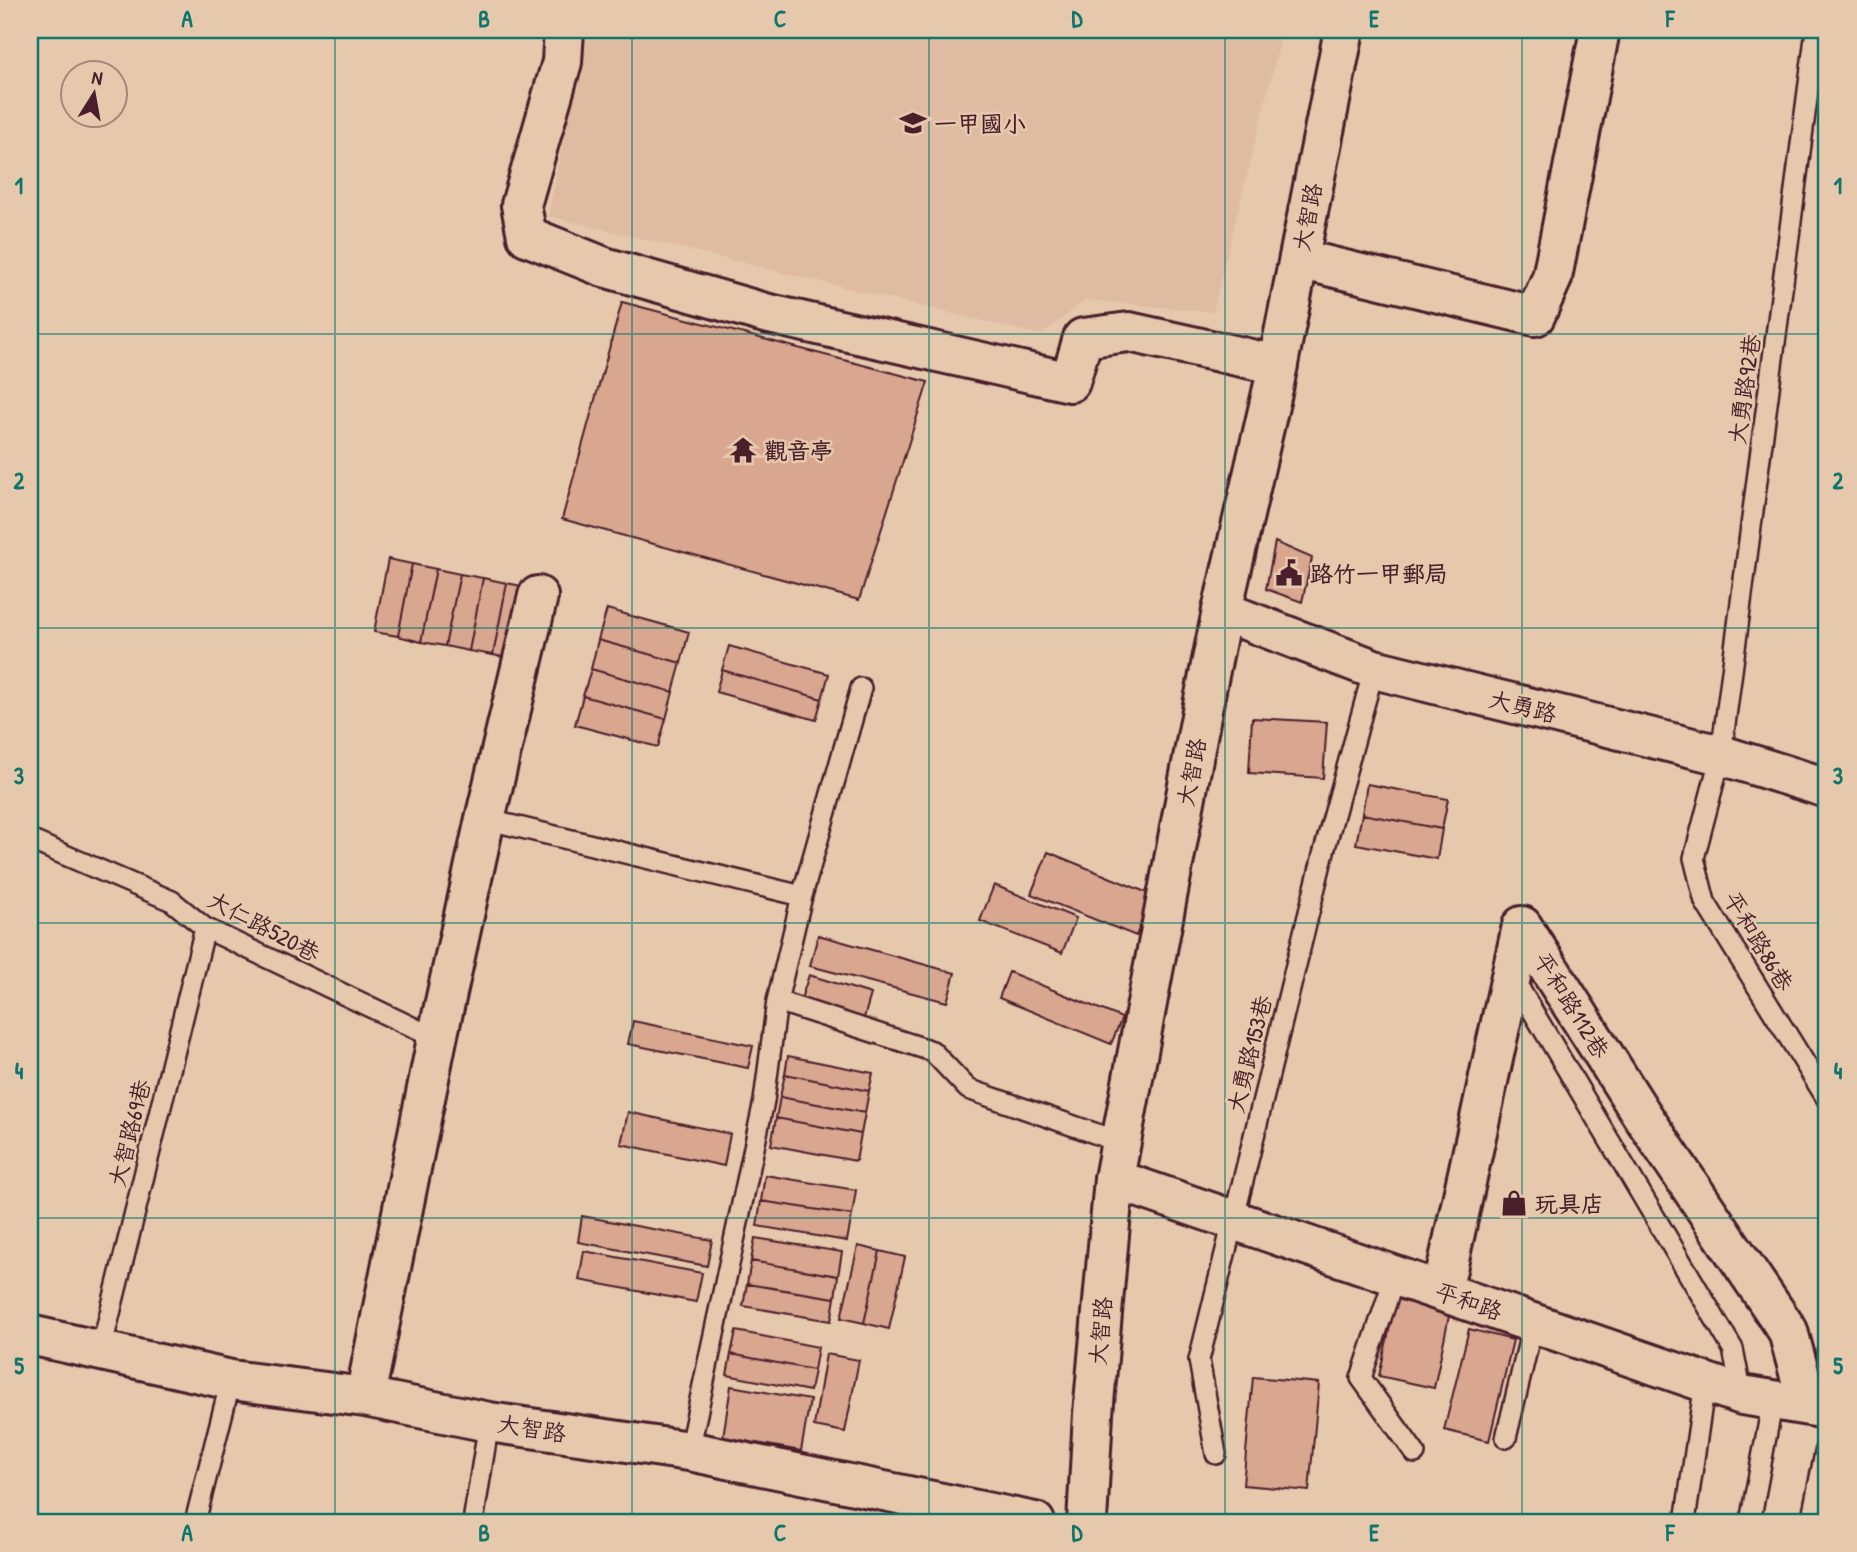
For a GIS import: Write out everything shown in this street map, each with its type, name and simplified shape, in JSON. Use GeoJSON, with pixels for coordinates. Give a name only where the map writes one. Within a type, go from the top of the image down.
{"type":"FeatureCollection","features":[{"type":"Feature","properties":{"kind":"street"},"geometry":{"type":"LineString","coordinates":[[564,30],[562,62],[521,205],[527,236],[604,267],[765,313],[1070,382],[1083,338],[1129,332],[1278,365]]}},
{"type":"Feature","properties":{"kind":"street","name":"大智路"},"geometry":{"type":"LineString","coordinates":[[1087,1522],[1093,1414],[1114,1179],[1120,1142],[1222,611],[1278,365],[1344,30]]}},
{"type":"Feature","properties":{"kind":"street"},"geometry":{"type":"LineString","coordinates":[[1299,259],[1535,316],[1552,278],[1600,30]]}},
{"type":"Feature","properties":{"kind":"street"},"geometry":{"type":"LineString","coordinates":[[365,1397],[437,1039],[485,819],[538,596]]}},
{"type":"Feature","properties":{"kind":"street","name":"大勇路"},"geometry":{"type":"LineString","coordinates":[[1222,611],[1374,669],[1721,755],[1827,789]]}},
{"type":"Feature","properties":{"kind":"street","name":"平和路112巷"},"geometry":{"type":"LineString","coordinates":[[1441,1292],[1522,926],[1642,1115],[1788,1331],[1787,1403]]}},
{"type":"Feature","properties":{"kind":"street","name":"平和路"},"geometry":{"type":"LineString","coordinates":[[1114,1179],[1705,1382],[1787,1403]]}},
{"type":"Feature","properties":{"kind":"street","name":"大智路"},"geometry":{"type":"LineString","coordinates":[[30,1335],[231,1380],[365,1397],[489,1422],[689,1451],[1035,1522]]}},
{"type":"Feature","properties":{"kind":"lane","name":"大勇路92巷"},"geometry":{"type":"LineString","coordinates":[[1721,755],[1816,30]]}},
{"type":"Feature","properties":{"kind":"lane","name":"大勇路153巷"},"geometry":{"type":"LineString","coordinates":[[1216,1454],[1199,1360],[1323,855],[1374,669]]}},
{"type":"Feature","properties":{"kind":"lane"},"geometry":{"type":"LineString","coordinates":[[689,1451],[764,1101],[777,1002],[802,896],[861,688]]}},
{"type":"Feature","properties":{"kind":"lane","name":"平和路86巷"},"geometry":{"type":"LineString","coordinates":[[1721,755],[1694,858],[1705,902],[1827,1099]]}},
{"type":"Feature","properties":{"kind":"lane"},"geometry":{"type":"LineString","coordinates":[[485,819],[802,896]]}},
{"type":"Feature","properties":{"kind":"lane","name":"大仁路520巷"},"geometry":{"type":"LineString","coordinates":[[30,840],[172,901],[205,928],[437,1039]]}},
{"type":"Feature","properties":{"kind":"lane","name":"大智路69巷"},"geometry":{"type":"LineString","coordinates":[[100,1350],[205,928]]}},
{"type":"Feature","properties":{"kind":"lane"},"geometry":{"type":"LineString","coordinates":[[1510,972],[1733,1349],[1787,1403],[1750,1522]]}},
{"type":"Feature","properties":{"kind":"lane"},"geometry":{"type":"LineString","coordinates":[[777,1002],[932,1051],[968,1089],[1120,1142]]}},
{"type":"Feature","properties":{"kind":"lane"},"geometry":{"type":"LineString","coordinates":[[1395,1276],[1361,1378],[1415,1453]]}},
{"type":"Feature","properties":{"kind":"lane"},"geometry":{"type":"LineString","coordinates":[[1506,1438],[1533,1324]]}},
{"type":"Feature","properties":{"kind":"lane"},"geometry":{"type":"LineString","coordinates":[[195,1522],[231,1380]]}},
{"type":"Feature","properties":{"kind":"lane"},"geometry":{"type":"LineString","coordinates":[[1685,1522],[1705,1382]]}},
{"type":"Feature","properties":{"kind":"lane"},"geometry":{"type":"LineString","coordinates":[[473,1522],[489,1422]]}},
{"type":"Feature","properties":{"kind":"lane"},"geometry":{"type":"LineString","coordinates":[[1811,1522],[1827,1443]]}},
{"type":"Feature","properties":{"kind":"shaded area","name":"一甲國小"},"geometry":{"type":"Polygon","coordinates":[[[585,30],[1283,30],[1213,312],[1086,300],[1041,335],[548,216],[585,30]]]}},
{"type":"Feature","properties":{"kind":"building","name":"觀音亭"},"geometry":{"type":"Polygon","coordinates":[[[622,302],[928,382],[859,600],[562,519],[622,302]]]}},
{"type":"Feature","properties":{"kind":"building","name":"路竹一甲郵局"},"geometry":{"type":"Polygon","coordinates":[[[1275,542],[1312,558],[1302,602],[1266,589],[1275,542]]]}},
{"type":"Feature","properties":{"kind":"building"},"geometry":{"type":"Polygon","coordinates":[[[388,559],[412,564],[398,636],[374,632],[388,559]]]}},
{"type":"Feature","properties":{"kind":"building"},"geometry":{"type":"Polygon","coordinates":[[[412,564],[436,569],[421,642],[398,636],[412,564]]]}},
{"type":"Feature","properties":{"kind":"building"},"geometry":{"type":"Polygon","coordinates":[[[436,569],[460,574],[445,646],[421,642],[436,569]]]}},
{"type":"Feature","properties":{"kind":"building"},"geometry":{"type":"Polygon","coordinates":[[[460,574],[483,578],[469,651],[445,646],[460,574]]]}},
{"type":"Feature","properties":{"kind":"building"},"geometry":{"type":"Polygon","coordinates":[[[483,578],[507,583],[493,655],[469,651],[483,578]]]}},
{"type":"Feature","properties":{"kind":"building"},"geometry":{"type":"Polygon","coordinates":[[[507,583],[531,588],[516,660],[493,655],[507,583]]]}},
{"type":"Feature","properties":{"kind":"building"},"geometry":{"type":"Polygon","coordinates":[[[607,609],[689,632],[681,663],[598,640],[607,609]]]}},
{"type":"Feature","properties":{"kind":"building"},"geometry":{"type":"Polygon","coordinates":[[[598,640],[681,663],[673,692],[591,669],[598,640]]]}},
{"type":"Feature","properties":{"kind":"building"},"geometry":{"type":"Polygon","coordinates":[[[729,646],[829,674],[822,699],[722,670],[729,646]]]}},
{"type":"Feature","properties":{"kind":"building"},"geometry":{"type":"Polygon","coordinates":[[[591,669],[673,692],[666,719],[583,696],[591,669]]]}},
{"type":"Feature","properties":{"kind":"building"},"geometry":{"type":"Polygon","coordinates":[[[722,670],[822,699],[816,720],[716,692],[722,670]]]}},
{"type":"Feature","properties":{"kind":"building"},"geometry":{"type":"Polygon","coordinates":[[[583,696],[666,719],[658,747],[575,725],[583,696]]]}},
{"type":"Feature","properties":{"kind":"building"},"geometry":{"type":"Polygon","coordinates":[[[1252,718],[1327,722],[1323,778],[1249,773],[1252,718]]]}},
{"type":"Feature","properties":{"kind":"building"},"geometry":{"type":"Polygon","coordinates":[[[1367,784],[1448,799],[1442,829],[1362,814],[1367,784]]]}},
{"type":"Feature","properties":{"kind":"building"},"geometry":{"type":"Polygon","coordinates":[[[1362,814],[1442,829],[1437,859],[1356,844],[1362,814]]]}},
{"type":"Feature","properties":{"kind":"building"},"geometry":{"type":"Polygon","coordinates":[[[1048,852],[1153,895],[1136,936],[1031,894],[1048,852]]]}},
{"type":"Feature","properties":{"kind":"building"},"geometry":{"type":"Polygon","coordinates":[[[994,885],[1076,918],[1062,953],[980,921],[994,885]]]}},
{"type":"Feature","properties":{"kind":"building"},"geometry":{"type":"Polygon","coordinates":[[[818,935],[955,973],[947,1002],[810,966],[818,935]]]}},
{"type":"Feature","properties":{"kind":"building"},"geometry":{"type":"Polygon","coordinates":[[[1009,972],[1122,1018],[1111,1044],[999,998],[1009,972]]]}},
{"type":"Feature","properties":{"kind":"building"},"geometry":{"type":"Polygon","coordinates":[[[809,975],[871,994],[864,1018],[801,999],[809,975]]]}},
{"type":"Feature","properties":{"kind":"building"},"geometry":{"type":"Polygon","coordinates":[[[633,1021],[753,1046],[748,1068],[628,1044],[633,1021]]]}},
{"type":"Feature","properties":{"kind":"building"},"geometry":{"type":"Polygon","coordinates":[[[788,1056],[873,1073],[869,1091],[785,1074],[788,1056]]]}},
{"type":"Feature","properties":{"kind":"building"},"geometry":{"type":"Polygon","coordinates":[[[785,1074],[869,1091],[865,1113],[780,1097],[785,1074]]]}},
{"type":"Feature","properties":{"kind":"building"},"geometry":{"type":"Polygon","coordinates":[[[780,1097],[865,1113],[861,1134],[776,1118],[780,1097]]]}},
{"type":"Feature","properties":{"kind":"building"},"geometry":{"type":"Polygon","coordinates":[[[628,1112],[730,1134],[724,1166],[621,1144],[628,1112]]]}},
{"type":"Feature","properties":{"kind":"building"},"geometry":{"type":"Polygon","coordinates":[[[776,1118],[861,1134],[856,1161],[771,1145],[776,1118]]]}},
{"type":"Feature","properties":{"kind":"building"},"geometry":{"type":"Polygon","coordinates":[[[765,1175],[856,1190],[852,1215],[761,1201],[765,1175]]]}},
{"type":"Feature","properties":{"kind":"building"},"geometry":{"type":"Polygon","coordinates":[[[761,1201],[852,1215],[847,1241],[757,1226],[761,1201]]]}},
{"type":"Feature","properties":{"kind":"building"},"geometry":{"type":"Polygon","coordinates":[[[582,1216],[712,1240],[707,1266],[578,1242],[582,1216]]]}},
{"type":"Feature","properties":{"kind":"building"},"geometry":{"type":"Polygon","coordinates":[[[755,1238],[842,1252],[838,1276],[751,1261],[755,1238]]]}},
{"type":"Feature","properties":{"kind":"building"},"geometry":{"type":"Polygon","coordinates":[[[858,1246],[880,1251],[864,1323],[841,1318],[858,1246]]]}},
{"type":"Feature","properties":{"kind":"building"},"geometry":{"type":"Polygon","coordinates":[[[584,1251],[702,1273],[696,1302],[579,1280],[584,1251]]]}},
{"type":"Feature","properties":{"kind":"building"},"geometry":{"type":"Polygon","coordinates":[[[880,1251],[905,1257],[889,1329],[864,1323],[880,1251]]]}},
{"type":"Feature","properties":{"kind":"building"},"geometry":{"type":"Polygon","coordinates":[[[751,1261],[838,1276],[835,1298],[747,1284],[751,1261]]]}},
{"type":"Feature","properties":{"kind":"building"},"geometry":{"type":"Polygon","coordinates":[[[747,1284],[835,1298],[831,1321],[743,1306],[747,1284]]]}},
{"type":"Feature","properties":{"kind":"building"},"geometry":{"type":"Polygon","coordinates":[[[1396,1299],[1450,1311],[1434,1388],[1379,1376],[1396,1299]]]}},
{"type":"Feature","properties":{"kind":"building"},"geometry":{"type":"Polygon","coordinates":[[[1469,1329],[1513,1340],[1489,1441],[1444,1430],[1469,1329]]]}},
{"type":"Feature","properties":{"kind":"building"},"geometry":{"type":"Polygon","coordinates":[[[736,1331],[818,1347],[814,1370],[731,1354],[736,1331]]]}},
{"type":"Feature","properties":{"kind":"building"},"geometry":{"type":"Polygon","coordinates":[[[731,1354],[814,1370],[810,1391],[727,1375],[731,1354]]]}},
{"type":"Feature","properties":{"kind":"building"},"geometry":{"type":"Polygon","coordinates":[[[826,1354],[859,1360],[845,1432],[814,1426],[826,1354]]]}},
{"type":"Feature","properties":{"kind":"building"},"geometry":{"type":"Polygon","coordinates":[[[1253,1377],[1319,1383],[1309,1491],[1243,1485],[1253,1377]]]}},
{"type":"Feature","properties":{"kind":"building"},"geometry":{"type":"Polygon","coordinates":[[[731,1386],[810,1400],[801,1451],[723,1437],[731,1386]]]}},
{"type":"Feature","properties":{"kind":"place","name":"一甲國小"},"geometry":{"type":"Point","coordinates":[913,123]}},
{"type":"Feature","properties":{"kind":"place","name":"觀音亭"},"geometry":{"type":"Point","coordinates":[743,450]}},
{"type":"Feature","properties":{"kind":"place","name":"路竹一甲郵局"},"geometry":{"type":"Point","coordinates":[1289,573]}},
{"type":"Feature","properties":{"kind":"place","name":"玩具店"},"geometry":{"type":"Point","coordinates":[1514,1203]}}]}
